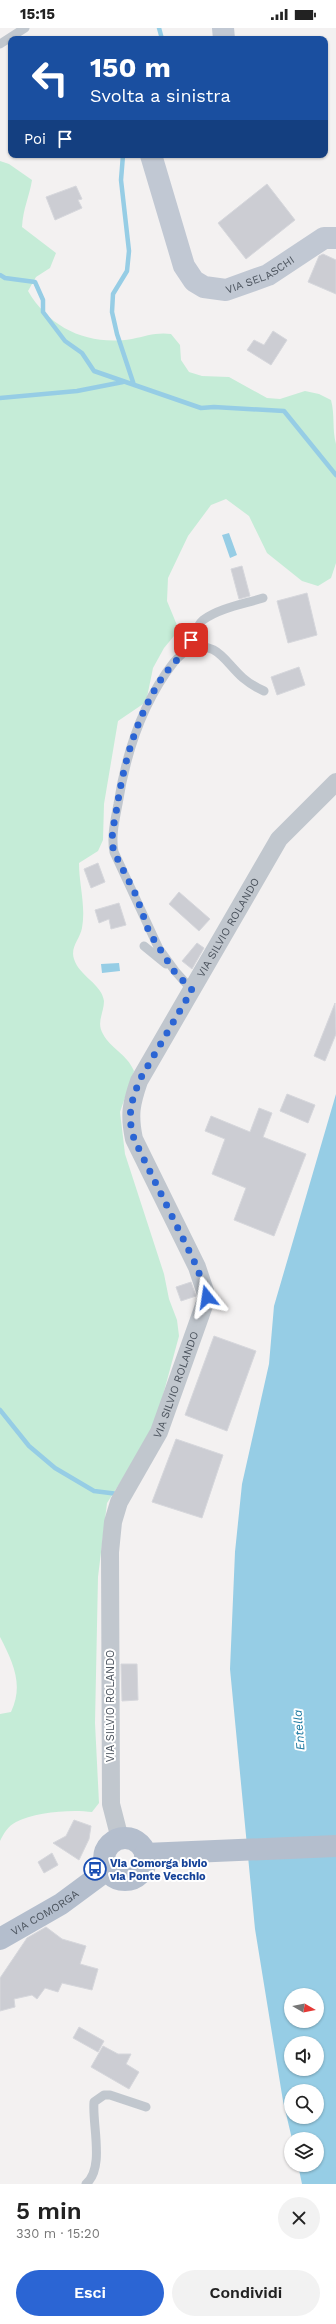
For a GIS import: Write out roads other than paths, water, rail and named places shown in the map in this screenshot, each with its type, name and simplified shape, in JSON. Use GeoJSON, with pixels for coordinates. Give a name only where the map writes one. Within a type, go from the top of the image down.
{"type":"FeatureCollection","features":[{"type":"Feature","properties":{"kind":"main road"},"geometry":{"type":"LineString","coordinates":[[151,1853],[141,1872],[130,1879],[117,1879],[107,1870],[104,1864],[106,1851],[114,1841],[120,1839],[133,1840],[142,1848],[151,1853],[336,1846]]}},
{"type":"Feature","properties":{"kind":"main road","name":"VIA COMORGA"},"geometry":{"type":"LineString","coordinates":[[0,1939],[61,1904],[107,1870]]}},
{"type":"Feature","properties":{"kind":"street","name":"VIA SELASCHI"},"geometry":{"type":"LineString","coordinates":[[152,158],[184,266],[194,281],[204,287],[226,290],[268,275],[324,238],[336,238]]}},
{"type":"Feature","properties":{"kind":"street","name":"VIA SILVIO ROLANDO"},"geometry":{"type":"LineString","coordinates":[[120,1839],[111,1804],[109,1734],[110,1552],[113,1522],[118,1502],[159,1432],[207,1297],[197,1267],[134,1139],[130,1121],[131,1105],[139,1081],[279,839],[336,782]]}},
{"type":"Feature","properties":{"kind":"lane"},"geometry":{"type":"LineString","coordinates":[[12,36],[25,28]]}},
{"type":"Feature","properties":{"kind":"lane"},"geometry":{"type":"LineString","coordinates":[[174,971],[149,932],[136,895],[114,852],[112,838],[122,778],[133,738],[160,681],[175,660],[188,648],[202,621],[214,614],[263,598]]}},
{"type":"Feature","properties":{"kind":"lane"},"geometry":{"type":"LineString","coordinates":[[188,648],[200,645],[216,650],[244,679],[264,691]]}},
{"type":"Feature","properties":{"kind":"lane"},"geometry":{"type":"LineString","coordinates":[[144,946],[174,971],[192,990]]}},
{"type":"Feature","properties":{"kind":"lane"},"geometry":{"type":"LineString","coordinates":[[86,2184],[94,2172],[97,2158],[93,2114],[94,2102],[104,2095],[110,2095],[146,2107]]}},
{"type":"Feature","properties":{"kind":"water"},"geometry":{"type":"Polygon","coordinates":[[[229,533],[237,555],[230,558],[222,535],[229,533]]]}},
{"type":"Feature","properties":{"kind":"water"},"geometry":{"type":"Polygon","coordinates":[[[119,963],[120,971],[102,973],[101,964],[119,963]]]}},
{"type":"Feature","properties":{"kind":"water","name":"Entella"},"geometry":{"type":"Polygon","coordinates":[[[336,1094],[336,2184],[302,2184],[299,2172],[324,2172],[324,2132],[290,2132],[288,2124],[324,2124],[324,2084],[284,2084],[284,2105],[283,2101],[255,1929],[230,1669],[235,1552],[242,1484],[269,1364],[274,1306],[336,1094]]]}},
{"type":"Feature","properties":{"kind":"waterway"},"geometry":{"type":"LineString","coordinates":[[159,28],[161,36]]}},
{"type":"Feature","properties":{"kind":"waterway"},"geometry":{"type":"LineString","coordinates":[[123,158],[121,180],[129,251],[127,271],[113,294],[112,312],[117,334],[134,385]]}},
{"type":"Feature","properties":{"kind":"waterway"},"geometry":{"type":"LineString","coordinates":[[0,275],[5,278],[35,282],[43,300],[43,312],[65,341],[82,353],[94,371],[201,408],[214,407],[284,411],[336,475]]}},
{"type":"Feature","properties":{"kind":"waterway"},"geometry":{"type":"LineString","coordinates":[[0,398],[77,391],[123,382]]}},
{"type":"Feature","properties":{"kind":"waterway"},"geometry":{"type":"LineString","coordinates":[[0,1410],[29,1446],[55,1468],[94,1491],[118,1494]]}},
{"type":"Feature","properties":{"kind":"place","name":"Via Comorga bivio via Ponte Vecchio"},"geometry":{"type":"Point","coordinates":[95,1869]}}]}
